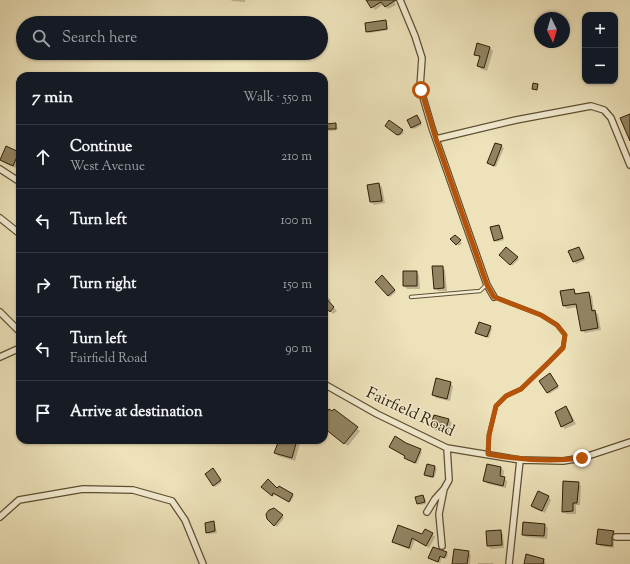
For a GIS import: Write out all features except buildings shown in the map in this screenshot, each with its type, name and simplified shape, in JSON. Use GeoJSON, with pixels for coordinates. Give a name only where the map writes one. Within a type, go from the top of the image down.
{"type":"FeatureCollection","features":[{"type":"Feature","properties":{"kind":"street"},"geometry":{"type":"LineString","coordinates":[[400,0],[415,36],[422,58],[420,86],[436,139],[487,285],[494,297]]}},
{"type":"Feature","properties":{"kind":"street"},"geometry":{"type":"LineString","coordinates":[[436,139],[516,120],[591,106],[604,110],[611,118],[630,165]]}},
{"type":"Feature","properties":{"kind":"street"},"geometry":{"type":"LineString","coordinates":[[0,169],[16,179]]}},
{"type":"Feature","properties":{"kind":"street"},"geometry":{"type":"LineString","coordinates":[[0,218],[16,231]]}},
{"type":"Feature","properties":{"kind":"street"},"geometry":{"type":"LineString","coordinates":[[0,312],[16,328]]}},
{"type":"Feature","properties":{"kind":"street"},"geometry":{"type":"LineString","coordinates":[[0,357],[16,350]]}},
{"type":"Feature","properties":{"kind":"street","name":"Fairfield Road"},"geometry":{"type":"LineString","coordinates":[[328,386],[377,414],[447,448],[520,460],[563,461],[582,458],[630,442]]}},
{"type":"Feature","properties":{"kind":"street"},"geometry":{"type":"LineString","coordinates":[[427,512],[449,480],[447,448]]}},
{"type":"Feature","properties":{"kind":"street"},"geometry":{"type":"LineString","coordinates":[[509,564],[520,460]]}},
{"type":"Feature","properties":{"kind":"street"},"geometry":{"type":"LineString","coordinates":[[0,517],[19,500],[83,489],[133,490],[172,501],[185,520],[203,564]]}},
{"type":"Feature","properties":{"kind":"street"},"geometry":{"type":"LineString","coordinates":[[442,546],[439,514],[444,489]]}},
{"type":"Feature","properties":{"kind":"street"},"geometry":{"type":"LineString","coordinates":[[616,537],[630,538]]}},
{"type":"Feature","properties":{"kind":"lane"},"geometry":{"type":"LineString","coordinates":[[411,297],[480,291],[487,285]]}},
{"type":"Feature","properties":{"kind":"lane"},"geometry":{"type":"LineString","coordinates":[[488,454],[489,435],[496,406],[506,396],[521,389],[563,348],[565,335],[557,325],[541,315],[494,297]]}},
{"type":"Feature","properties":{"kind":"route"},"geometry":{"type":"LineString","coordinates":[[421,90],[432,128],[487,285],[494,297],[541,315],[557,325],[565,335],[563,348],[521,389],[506,396],[496,406],[489,435],[488,454],[520,460],[563,461],[582,458]]}}]}
